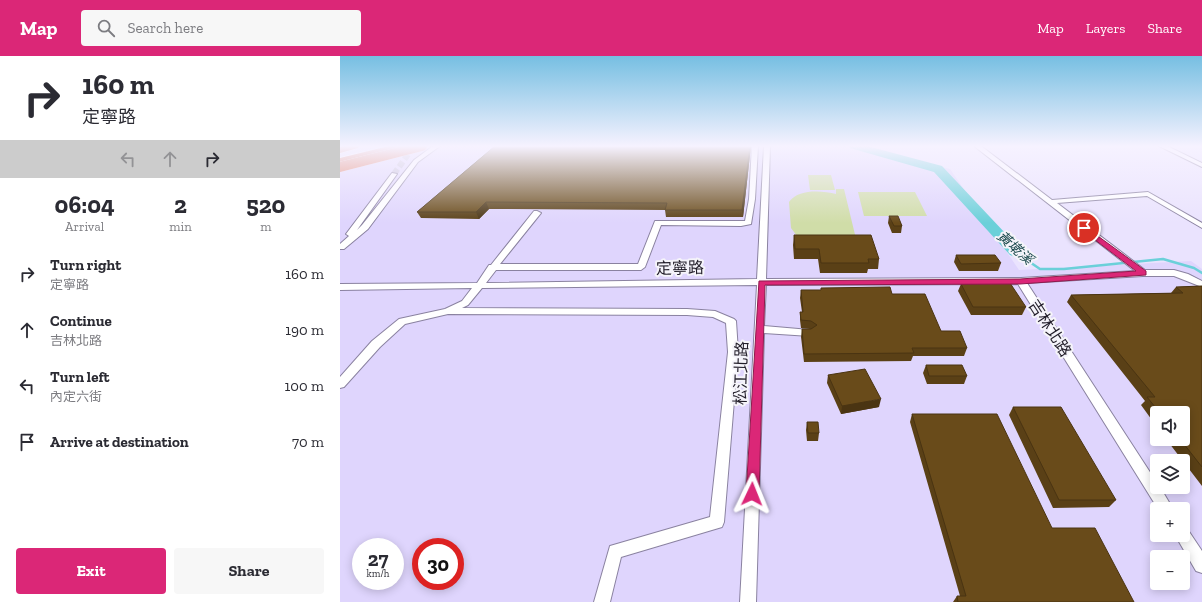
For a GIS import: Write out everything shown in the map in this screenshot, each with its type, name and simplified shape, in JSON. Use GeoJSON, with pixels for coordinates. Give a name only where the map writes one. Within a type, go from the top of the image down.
{"type":"FeatureCollection","features":[{"type":"Feature","properties":{"kind":"street"},"geometry":{"type":"LineString","coordinates":[[340,247],[365,227],[408,171]]}},
{"type":"Feature","properties":{"kind":"street"},"geometry":{"type":"LineString","coordinates":[[492,267],[641,267],[658,223],[740,224],[748,222],[752,199],[753,171]]}},
{"type":"Feature","properties":{"kind":"street","name":"松江北路"},"geometry":{"type":"LineString","coordinates":[[748,602],[766,171]]}},
{"type":"Feature","properties":{"kind":"street"},"geometry":{"type":"LineString","coordinates":[[1010,171],[1143,273]]}},
{"type":"Feature","properties":{"kind":"street"},"geometry":{"type":"LineString","coordinates":[[340,247],[394,174]]}},
{"type":"Feature","properties":{"kind":"street"},"geometry":{"type":"LineString","coordinates":[[1049,202],[1148,194],[1202,226]]}},
{"type":"Feature","properties":{"kind":"street"},"geometry":{"type":"LineString","coordinates":[[368,210],[374,208],[386,199]]}},
{"type":"Feature","properties":{"kind":"street"},"geometry":{"type":"LineString","coordinates":[[448,311],[465,303],[536,213]]}},
{"type":"Feature","properties":{"kind":"street","name":"吉林北路"},"geometry":{"type":"LineString","coordinates":[[1161,502],[1020,282],[1143,273],[1174,273],[1185,276],[1202,284]]}},
{"type":"Feature","properties":{"kind":"street","name":"定寧路"},"geometry":{"type":"LineString","coordinates":[[340,287],[761,282],[1020,282]]}},
{"type":"Feature","properties":{"kind":"street"},"geometry":{"type":"LineString","coordinates":[[340,384],[376,344],[402,321],[448,311],[687,312],[715,314],[731,321],[733,352],[717,522],[615,551],[602,602]]}},
{"type":"Feature","properties":{"kind":"street"},"geometry":{"type":"LineString","coordinates":[[759,329],[810,333]]}},
{"type":"Feature","properties":{"kind":"street"},"geometry":{"type":"LineString","coordinates":[[1187,542],[1202,565]]}},
{"type":"Feature","properties":{"kind":"shaded area"},"geometry":{"type":"Polygon","coordinates":[[[340,171],[952,171],[1019,270],[1191,261],[1202,269],[1202,602],[340,602],[340,171]]]}},
{"type":"Feature","properties":{"kind":"green space"},"geometry":{"type":"Polygon","coordinates":[[[808,175],[831,175],[835,190],[810,190],[808,175]]]}},
{"type":"Feature","properties":{"kind":"green space"},"geometry":{"type":"Polygon","coordinates":[[[836,189],[844,189],[857,243],[797,236],[791,228],[789,202],[799,194],[825,192],[836,194],[836,189]]]}},
{"type":"Feature","properties":{"kind":"green space"},"geometry":{"type":"Polygon","coordinates":[[[858,192],[915,192],[927,216],[864,216],[858,192]]]}},
{"type":"Feature","properties":{"kind":"building"},"geometry":{"type":"Polygon","coordinates":[[[465,171],[747,171],[742,210],[665,210],[667,203],[486,202],[476,212],[417,212],[465,171]]]}},
{"type":"Feature","properties":{"kind":"building"},"geometry":{"type":"Polygon","coordinates":[[[889,216],[898,216],[902,226],[894,226],[889,216]]]}},
{"type":"Feature","properties":{"kind":"building"},"geometry":{"type":"Polygon","coordinates":[[[794,235],[871,235],[879,259],[868,259],[869,263],[821,263],[819,249],[795,249],[794,235]]]}},
{"type":"Feature","properties":{"kind":"building"},"geometry":{"type":"Polygon","coordinates":[[[956,255],[995,255],[1001,263],[961,264],[956,255]]]}},
{"type":"Feature","properties":{"kind":"building"},"geometry":{"type":"Polygon","coordinates":[[[1010,283],[1026,307],[973,307],[961,284],[1010,283]]]}},
{"type":"Feature","properties":{"kind":"building"},"geometry":{"type":"Polygon","coordinates":[[[1202,286],[1202,467],[1186,446],[1190,446],[1190,406],[1154,406],[1147,397],[1155,397],[1071,295],[1183,293],[1176,287],[1202,286]]]}},
{"type":"Feature","properties":{"kind":"building"},"geometry":{"type":"Polygon","coordinates":[[[890,287],[892,294],[925,294],[941,331],[960,331],[967,348],[912,348],[914,353],[804,354],[802,329],[811,329],[817,325],[811,321],[801,320],[800,312],[803,312],[801,290],[821,290],[821,288],[890,287]]]}},
{"type":"Feature","properties":{"kind":"building"},"geometry":{"type":"Polygon","coordinates":[[[926,365],[962,365],[967,376],[929,376],[926,365]]]}},
{"type":"Feature","properties":{"kind":"building"},"geometry":{"type":"Polygon","coordinates":[[[865,369],[881,399],[842,406],[828,375],[865,369]]]}},
{"type":"Feature","properties":{"kind":"building"},"geometry":{"type":"Polygon","coordinates":[[[1013,407],[1061,407],[1116,500],[1059,500],[1013,407]]]}},
{"type":"Feature","properties":{"kind":"building"},"geometry":{"type":"Polygon","coordinates":[[[912,414],[997,414],[1052,528],[1095,528],[1134,602],[958,602],[957,596],[966,596],[912,414]]]}},
{"type":"Feature","properties":{"kind":"building"},"geometry":{"type":"Polygon","coordinates":[[[807,422],[818,422],[819,433],[808,433],[807,422]]]}},
{"type":"Feature","properties":{"kind":"waterway","name":"黃墘溪"},"geometry":{"type":"LineString","coordinates":[[940,171],[1015,252]]}},
{"type":"Feature","properties":{"kind":"waterway","name":"黃墘溪"},"geometry":{"type":"LineString","coordinates":[[1015,252],[1040,269],[1064,269],[1163,259],[1194,268],[1202,273]]}},
{"type":"Feature","properties":{"kind":"route"},"geometry":{"type":"LineString","coordinates":[[752,494],[761,282],[1020,282],[1143,273],[1084,228]]}}]}
